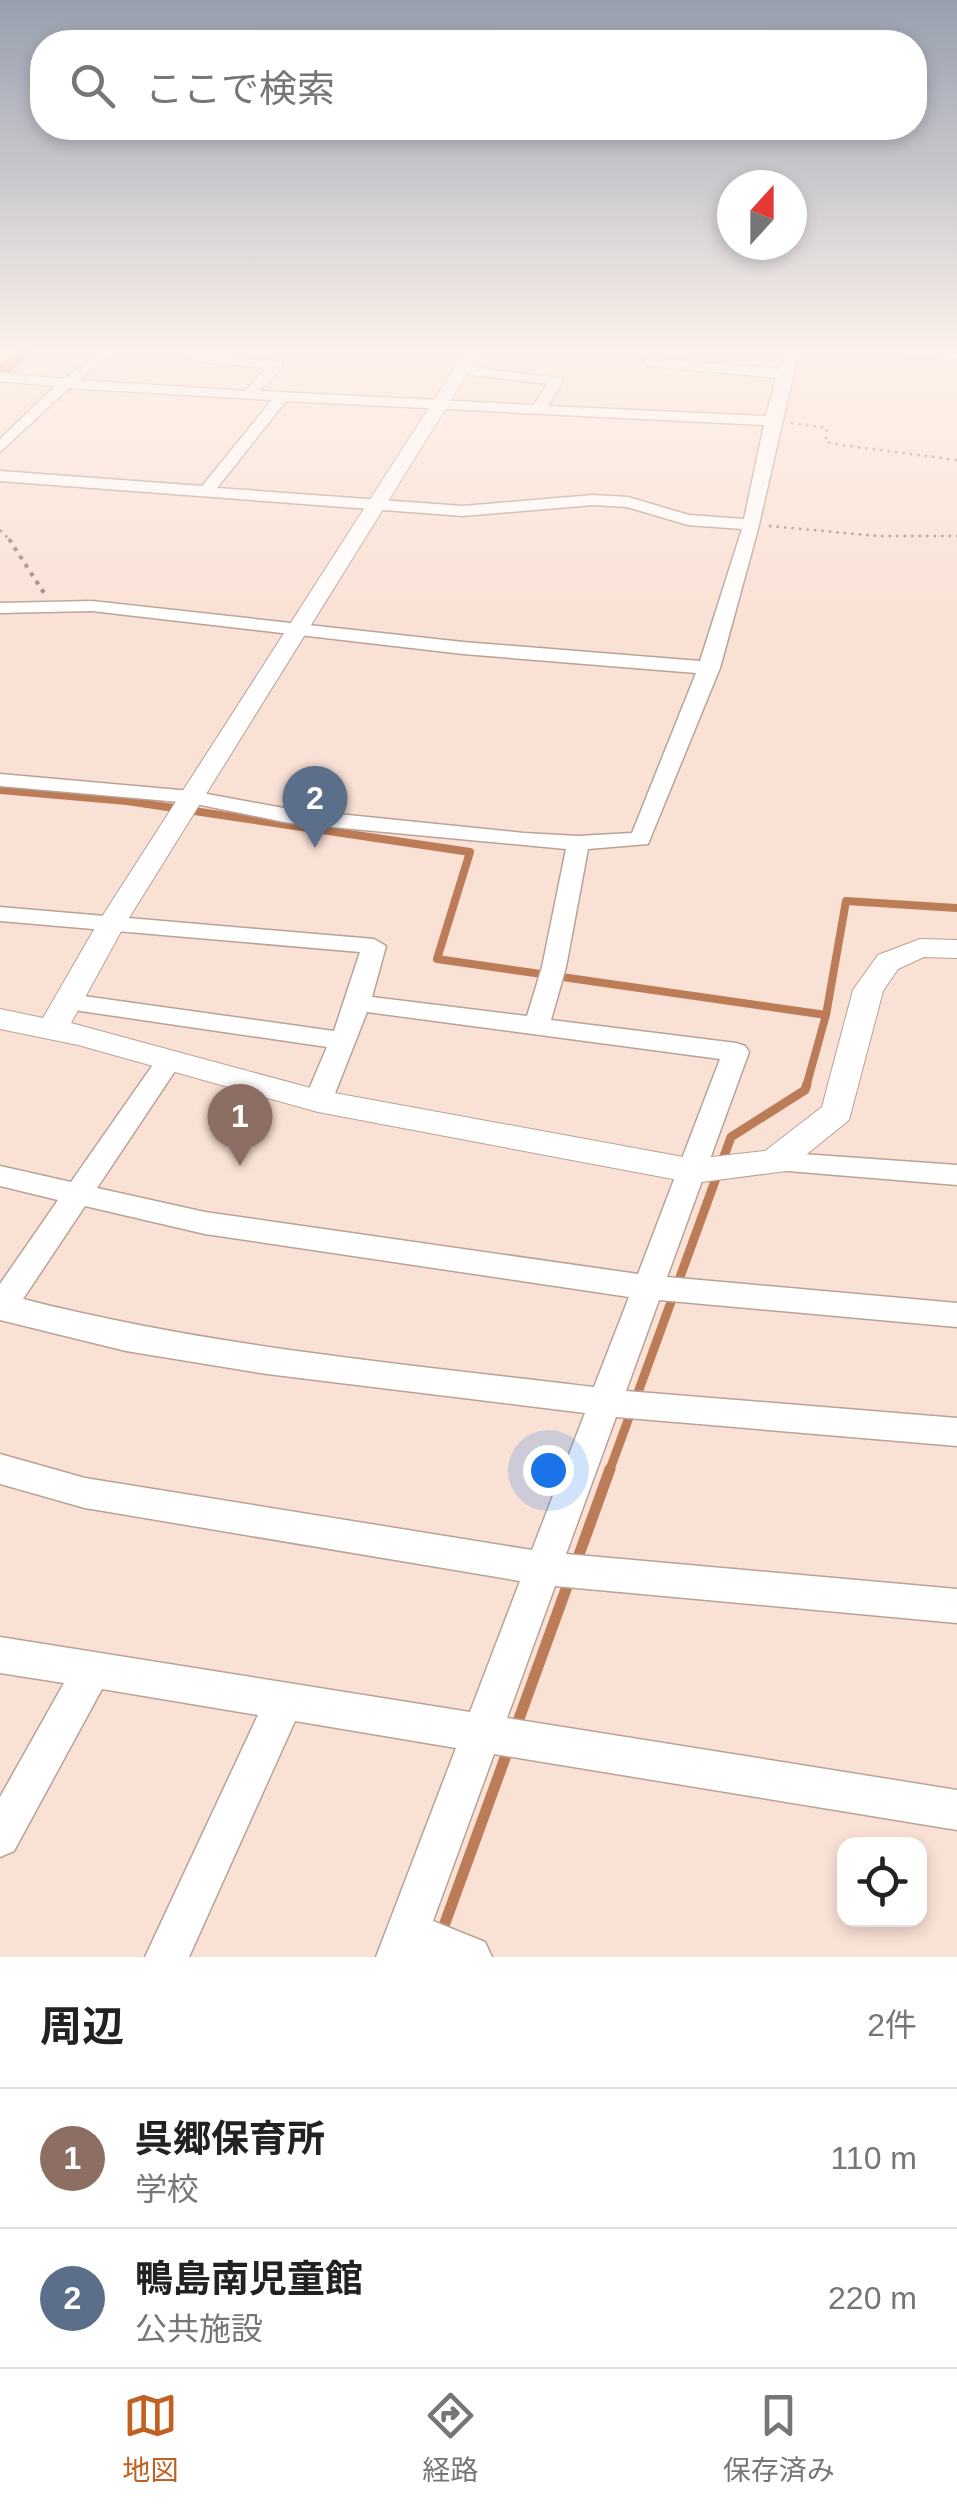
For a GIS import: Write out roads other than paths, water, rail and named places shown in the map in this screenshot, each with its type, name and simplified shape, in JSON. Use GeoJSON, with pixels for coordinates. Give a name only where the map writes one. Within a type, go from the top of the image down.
{"type":"FeatureCollection","features":[{"type":"Feature","properties":{"kind":"street"},"geometry":{"type":"LineString","coordinates":[[204,494],[247,441]]}},
{"type":"Feature","properties":{"kind":"street"},"geometry":{"type":"LineString","coordinates":[[60,1016],[110,926],[416,441]]}},
{"type":"Feature","properties":{"kind":"street"},"geometry":{"type":"LineString","coordinates":[[0,780],[186,807],[578,843],[640,839],[710,668],[751,524],[766,441]]}},
{"type":"Feature","properties":{"kind":"street"},"geometry":{"type":"LineString","coordinates":[[0,476],[462,510],[593,500],[628,502],[688,520],[751,524]]}},
{"type":"Feature","properties":{"kind":"street"},"geometry":{"type":"LineString","coordinates":[[0,608],[92,606],[300,626],[463,648],[710,668]]}},
{"type":"Feature","properties":{"kind":"street"},"geometry":{"type":"LineString","coordinates":[[536,1028],[578,843]]}},
{"type":"Feature","properties":{"kind":"street"},"geometry":{"type":"LineString","coordinates":[[0,914],[374,946],[358,1003],[318,1101]]}},
{"type":"Feature","properties":{"kind":"street"},"geometry":{"type":"LineString","coordinates":[[774,1162],[837,1112],[868,990],[888,962],[920,948],[957,949]]}},
{"type":"Feature","properties":{"kind":"street"},"geometry":{"type":"LineString","coordinates":[[358,1003],[736,1052],[402,1945],[469,1957]]}},
{"type":"Feature","properties":{"kind":"street"},"geometry":{"type":"LineString","coordinates":[[60,1016],[168,1062],[318,1101],[694,1171],[774,1162],[957,1175]]}},
{"type":"Feature","properties":{"kind":"street"},"geometry":{"type":"LineString","coordinates":[[0,1020],[60,1016],[344,1041]]}},
{"type":"Feature","properties":{"kind":"street"},"geometry":{"type":"LineString","coordinates":[[168,1062],[0,1306],[126,1338],[267,1361],[607,1400],[660,1410],[957,1432]]}},
{"type":"Feature","properties":{"kind":"street"},"geometry":{"type":"LineString","coordinates":[[0,1176],[205,1222],[645,1287],[957,1315]]}},
{"type":"Feature","properties":{"kind":"street"},"geometry":{"type":"LineString","coordinates":[[0,1469],[84,1493],[541,1568],[957,1606]]}},
{"type":"Feature","properties":{"kind":"street"},"geometry":{"type":"LineString","coordinates":[[0,1656],[957,1810]]}},
{"type":"Feature","properties":{"kind":"street"},"geometry":{"type":"LineString","coordinates":[[0,1837],[92,1670]]}},
{"type":"Feature","properties":{"kind":"street"},"geometry":{"type":"LineString","coordinates":[[166,1957],[284,1702]]}},
{"type":"Feature","properties":{"kind":"waterway"},"geometry":{"type":"LineString","coordinates":[[0,790],[127,801],[470,852],[437,959],[826,1015]]}},
{"type":"Feature","properties":{"kind":"waterway"},"geometry":{"type":"LineString","coordinates":[[826,1015],[846,901],[957,908]]}},
{"type":"Feature","properties":{"kind":"waterway"},"geometry":{"type":"LineString","coordinates":[[806,1087],[826,1015]]}},
{"type":"Feature","properties":{"kind":"waterway"},"geometry":{"type":"LineString","coordinates":[[636,1398],[731,1137],[806,1087]]}},
{"type":"Feature","properties":{"kind":"waterway"},"geometry":{"type":"LineString","coordinates":[[609,1472],[631,1412]]}},
{"type":"Feature","properties":{"kind":"waterway"},"geometry":{"type":"LineString","coordinates":[[576,1563],[610,1469]]}},
{"type":"Feature","properties":{"kind":"waterway"},"geometry":{"type":"LineString","coordinates":[[516,1727],[569,1581]]}},
{"type":"Feature","properties":{"kind":"waterway"},"geometry":{"type":"LineString","coordinates":[[441,1934],[508,1750]]}},
{"type":"Feature","properties":{"kind":"place","name":"鴨島南児童館"},"geometry":{"type":"Point","coordinates":[315,848]}},
{"type":"Feature","properties":{"kind":"place","name":"呉郷保育所"},"geometry":{"type":"Point","coordinates":[240,1166]}}]}
